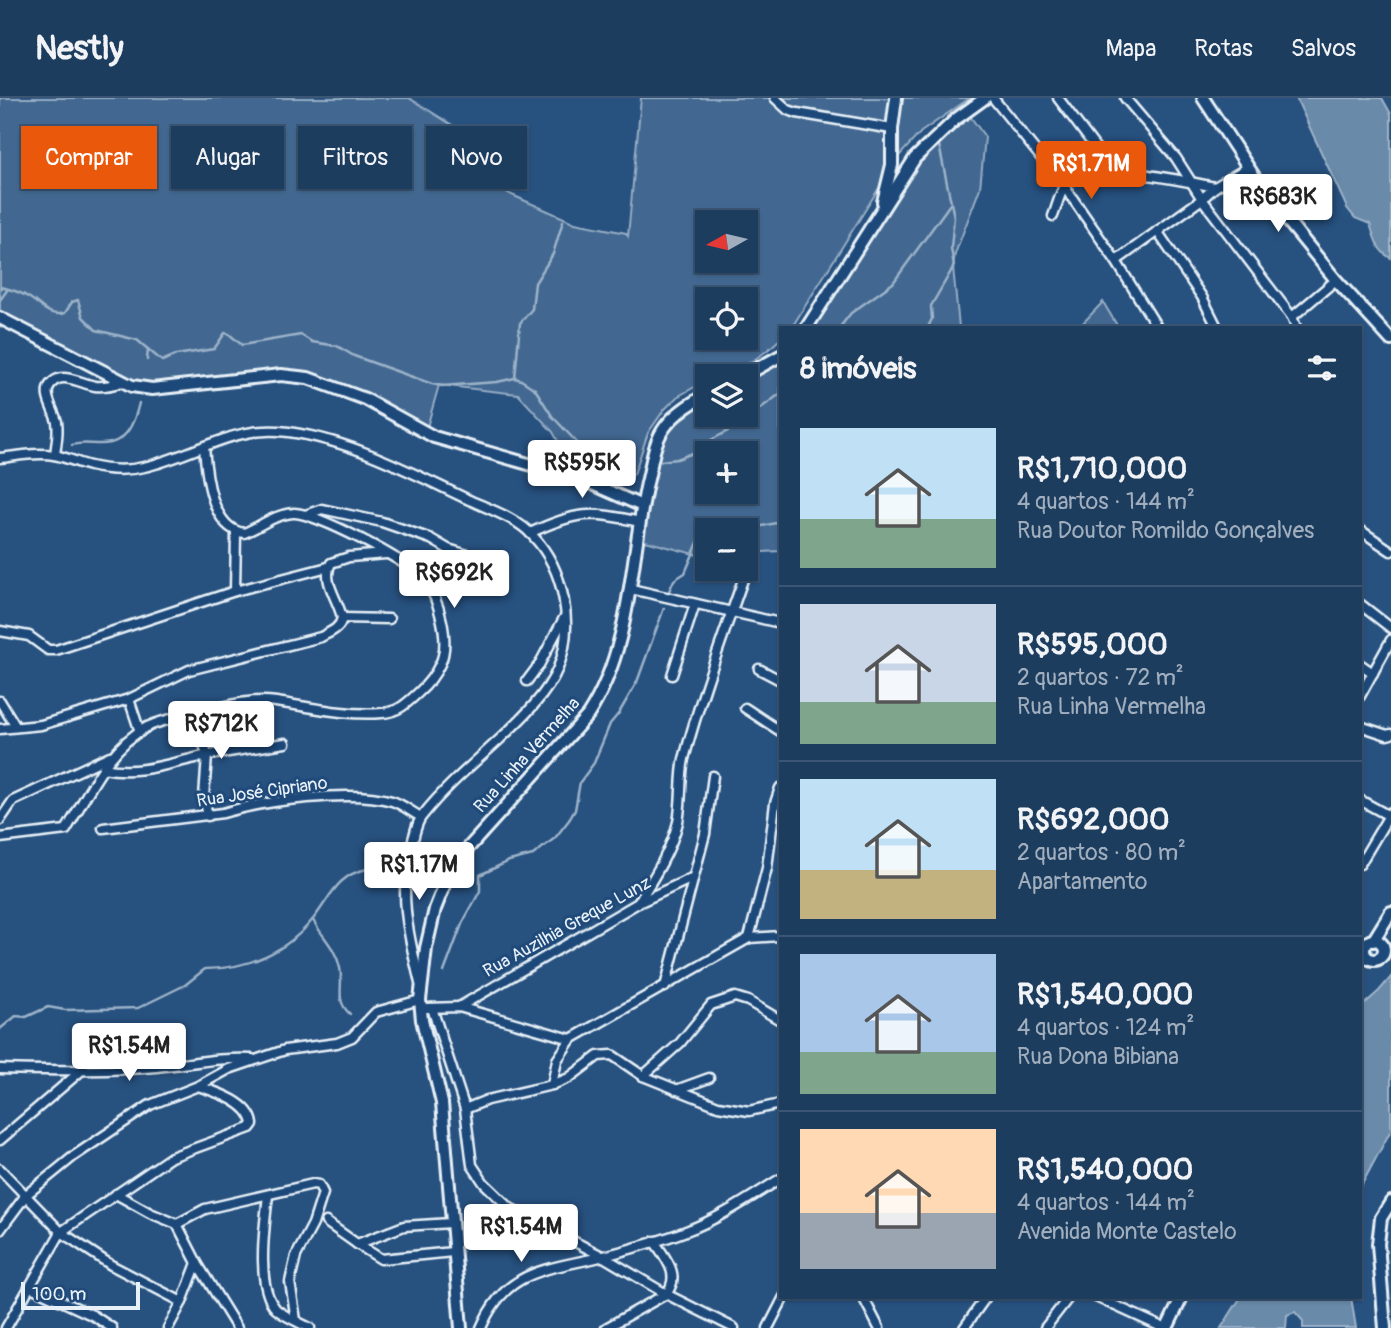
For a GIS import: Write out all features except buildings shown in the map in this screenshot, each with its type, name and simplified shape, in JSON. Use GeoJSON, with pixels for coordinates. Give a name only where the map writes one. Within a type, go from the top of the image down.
{"type":"FeatureCollection","features":[{"type":"Feature","properties":{"kind":"street"},"geometry":{"type":"LineString","coordinates":[[775,98],[788,110],[797,113],[892,129]]}},
{"type":"Feature","properties":{"kind":"street"},"geometry":{"type":"LineString","coordinates":[[878,220],[892,165],[892,129],[896,98]]}},
{"type":"Feature","properties":{"kind":"street"},"geometry":{"type":"LineString","coordinates":[[808,326],[878,220],[915,158],[957,118],[985,98]]}},
{"type":"Feature","properties":{"kind":"street"},"geometry":{"type":"LineString","coordinates":[[993,98],[1063,186],[1116,261],[1156,326]]}},
{"type":"Feature","properties":{"kind":"street"},"geometry":{"type":"LineString","coordinates":[[1058,98],[1112,171]]}},
{"type":"Feature","properties":{"kind":"street"},"geometry":{"type":"LineString","coordinates":[[1125,98],[1176,158],[1202,200],[1292,317],[1296,326]]}},
{"type":"Feature","properties":{"kind":"street"},"geometry":{"type":"LineString","coordinates":[[1203,98],[1265,193],[1336,280],[1391,340]]}},
{"type":"Feature","properties":{"kind":"street"},"geometry":{"type":"LineString","coordinates":[[1116,261],[1202,200],[1215,187],[1247,168]]}},
{"type":"Feature","properties":{"kind":"street"},"geometry":{"type":"LineString","coordinates":[[1053,216],[1063,186],[1075,175],[1083,172],[1112,171],[1215,187]]}},
{"type":"Feature","properties":{"kind":"street"},"geometry":{"type":"LineString","coordinates":[[1157,231],[1202,297],[1216,326]]}},
{"type":"Feature","properties":{"kind":"street"},"geometry":{"type":"LineString","coordinates":[[1292,317],[1336,280]]}},
{"type":"Feature","properties":{"kind":"street"},"geometry":{"type":"LineString","coordinates":[[0,318],[122,382],[152,389],[281,375],[308,378],[365,399],[434,437],[581,479],[642,506]]}},
{"type":"Feature","properties":{"kind":"street"},"geometry":{"type":"LineString","coordinates":[[758,368],[779,357]]}},
{"type":"Feature","properties":{"kind":"street"},"geometry":{"type":"LineString","coordinates":[[55,455],[57,423],[47,395],[47,387],[55,379],[63,378],[95,386],[122,382]]}},
{"type":"Feature","properties":{"kind":"street","name":"Rua Linha Vermelha"},"geometry":{"type":"LineString","coordinates":[[461,1328],[442,1103],[421,986],[435,909],[452,866],[588,715],[601,695],[611,671],[631,589],[642,506],[656,444],[664,428],[695,402]]}},
{"type":"Feature","properties":{"kind":"street"},"geometry":{"type":"LineString","coordinates":[[0,458],[55,455],[92,467],[116,470],[144,467],[259,431],[302,435],[362,452],[503,516],[530,533],[544,549],[555,567],[562,590],[564,645],[558,667],[548,687],[514,727],[421,817],[405,862],[403,894],[408,935],[421,986]]}},
{"type":"Feature","properties":{"kind":"street"},"geometry":{"type":"LineString","coordinates":[[0,838],[66,830],[103,768],[140,732],[156,724],[232,704],[261,701],[356,712],[382,713],[401,709],[428,684],[442,662],[444,640],[436,598],[423,577],[358,537],[308,514],[286,514],[244,533],[236,532],[226,524],[206,482],[204,447]]}},
{"type":"Feature","properties":{"kind":"street"},"geometry":{"type":"LineString","coordinates":[[308,514],[322,509],[382,522],[471,556]]}},
{"type":"Feature","properties":{"kind":"street"},"geometry":{"type":"LineString","coordinates":[[530,533],[559,521],[590,513],[640,522]]}},
{"type":"Feature","properties":{"kind":"street"},"geometry":{"type":"LineString","coordinates":[[235,591],[236,532]]}},
{"type":"Feature","properties":{"kind":"street"},"geometry":{"type":"LineString","coordinates":[[1362,532],[1391,551]]}},
{"type":"Feature","properties":{"kind":"street"},"geometry":{"type":"LineString","coordinates":[[0,631],[29,636],[48,650],[56,650],[235,591],[328,567],[335,560],[386,554]]}},
{"type":"Feature","properties":{"kind":"street"},"geometry":{"type":"LineString","coordinates":[[0,729],[41,725],[130,698],[189,670],[321,636],[336,629],[342,618],[328,579],[328,567]]}},
{"type":"Feature","properties":{"kind":"street"},"geometry":{"type":"LineString","coordinates":[[638,903],[659,869],[678,824],[683,763],[715,657],[743,581]]}},
{"type":"Feature","properties":{"kind":"street"},"geometry":{"type":"LineString","coordinates":[[631,589],[779,623]]}},
{"type":"Feature","properties":{"kind":"street"},"geometry":{"type":"LineString","coordinates":[[672,675],[695,604]]}},
{"type":"Feature","properties":{"kind":"street"},"geometry":{"type":"LineString","coordinates":[[1362,606],[1391,628]]}},
{"type":"Feature","properties":{"kind":"street"},"geometry":{"type":"LineString","coordinates":[[527,681],[539,665],[565,616]]}},
{"type":"Feature","properties":{"kind":"street"},"geometry":{"type":"LineString","coordinates":[[342,618],[389,619]]}},
{"type":"Feature","properties":{"kind":"street"},"geometry":{"type":"LineString","coordinates":[[1362,692],[1391,640]]}},
{"type":"Feature","properties":{"kind":"street"},"geometry":{"type":"LineString","coordinates":[[1362,665],[1373,673]]}},
{"type":"Feature","properties":{"kind":"street"},"geometry":{"type":"LineString","coordinates":[[759,668],[779,679]]}},
{"type":"Feature","properties":{"kind":"street"},"geometry":{"type":"LineString","coordinates":[[130,698],[140,732]]}},
{"type":"Feature","properties":{"kind":"street"},"geometry":{"type":"LineString","coordinates":[[0,701],[16,727]]}},
{"type":"Feature","properties":{"kind":"street"},"geometry":{"type":"LineString","coordinates":[[745,708],[779,730]]}},
{"type":"Feature","properties":{"kind":"street"},"geometry":{"type":"LineString","coordinates":[[197,714],[207,756],[204,797],[208,816]]}},
{"type":"Feature","properties":{"kind":"street"},"geometry":{"type":"LineString","coordinates":[[1362,727],[1391,734]]}},
{"type":"Feature","properties":{"kind":"street"},"geometry":{"type":"LineString","coordinates":[[103,768],[118,772],[147,771],[207,756],[285,743]]}},
{"type":"Feature","properties":{"kind":"street"},"geometry":{"type":"LineString","coordinates":[[0,820],[13,801],[116,753]]}},
{"type":"Feature","properties":{"kind":"street"},"geometry":{"type":"LineString","coordinates":[[665,987],[705,834],[713,776]]}},
{"type":"Feature","properties":{"kind":"street"},"geometry":{"type":"LineString","coordinates":[[749,938],[767,868],[775,803],[779,791]]}},
{"type":"Feature","properties":{"kind":"street","name":"Rua José Cipriano"},"geometry":{"type":"LineString","coordinates":[[103,828],[208,816],[291,801],[363,795],[394,802],[421,817]]}},
{"type":"Feature","properties":{"kind":"street"},"geometry":{"type":"LineString","coordinates":[[1362,801],[1390,815],[1362,861]]}},
{"type":"Feature","properties":{"kind":"street","name":"Rua Auzilhia Greque Lunz"},"geometry":{"type":"LineString","coordinates":[[459,1007],[638,903],[692,878]]}},
{"type":"Feature","properties":{"kind":"street"},"geometry":{"type":"LineString","coordinates":[[1375,956],[1384,924],[1391,912]]}},
{"type":"Feature","properties":{"kind":"street"},"geometry":{"type":"LineString","coordinates":[[552,1085],[557,1060],[572,1039],[749,938],[779,936]]}},
{"type":"Feature","properties":{"kind":"street"},"geometry":{"type":"LineString","coordinates":[[643,1076],[680,1043],[711,1005],[735,997],[748,1001],[779,1019]]}},
{"type":"Feature","properties":{"kind":"street"},"geometry":{"type":"LineString","coordinates":[[0,1230],[26,1195],[74,1156],[150,1105],[198,1086],[229,1069],[285,1050],[345,1040],[352,1037],[376,1012],[424,1005],[459,1007],[572,1039]]}},
{"type":"Feature","properties":{"kind":"street"},"geometry":{"type":"LineString","coordinates":[[424,1005],[465,1109],[472,1165],[484,1183],[510,1208],[602,1256],[666,1294],[734,1328]]}},
{"type":"Feature","properties":{"kind":"street"},"geometry":{"type":"LineString","coordinates":[[465,1109],[487,1100],[552,1085],[569,1078],[598,1056],[612,1055],[643,1076],[718,1106],[749,1111],[779,1104]]}},
{"type":"Feature","properties":{"kind":"street"},"geometry":{"type":"LineString","coordinates":[[0,1069],[82,1070],[156,1067],[231,1058],[259,1059]]}},
{"type":"Feature","properties":{"kind":"street"},"geometry":{"type":"LineString","coordinates":[[0,1140],[82,1070]]}},
{"type":"Feature","properties":{"kind":"street"},"geometry":{"type":"LineString","coordinates":[[676,1090],[709,1078]]}},
{"type":"Feature","properties":{"kind":"street"},"geometry":{"type":"LineString","coordinates":[[6,1328],[61,1232],[171,1157],[250,1128],[253,1124],[251,1116],[239,1105],[220,1093],[198,1086]]}},
{"type":"Feature","properties":{"kind":"street"},"geometry":{"type":"LineString","coordinates":[[0,1169],[61,1232],[111,1265],[182,1302]]}},
{"type":"Feature","properties":{"kind":"street"},"geometry":{"type":"LineString","coordinates":[[481,1328],[498,1297],[520,1280],[553,1266],[602,1256],[688,1230],[779,1180]]}},
{"type":"Feature","properties":{"kind":"street"},"geometry":{"type":"LineString","coordinates":[[177,1224],[205,1209],[313,1184],[319,1185],[323,1193],[313,1224],[296,1256],[290,1282],[296,1320]]}},
{"type":"Feature","properties":{"kind":"street"},"geometry":{"type":"LineString","coordinates":[[116,1194],[177,1224],[235,1327]]}},
{"type":"Feature","properties":{"kind":"street"},"geometry":{"type":"LineString","coordinates":[[268,1195],[262,1245],[268,1293],[274,1307],[310,1328]]}},
{"type":"Feature","properties":{"kind":"street"},"geometry":{"type":"LineString","coordinates":[[1385,1328],[1378,1244],[1381,1218],[1391,1202]]}},
{"type":"Feature","properties":{"kind":"street"},"geometry":{"type":"LineString","coordinates":[[326,1222],[381,1259],[453,1252]]}},
{"type":"Feature","properties":{"kind":"street"},"geometry":{"type":"LineString","coordinates":[[357,1244],[404,1226],[451,1223]]}},
{"type":"Feature","properties":{"kind":"street"},"geometry":{"type":"LineString","coordinates":[[606,1328],[666,1294],[674,1280],[671,1268],[654,1241]]}},
{"type":"Feature","properties":{"kind":"street"},"geometry":{"type":"LineString","coordinates":[[168,1328],[182,1302],[197,1263]]}},
{"type":"Feature","properties":{"kind":"street"},"geometry":{"type":"LineString","coordinates":[[31,1287],[94,1316],[112,1328]]}},
{"type":"Feature","properties":{"kind":"street"},"geometry":{"type":"LineString","coordinates":[[768,1328],[783,1299]]}},
{"type":"Feature","properties":{"kind":"street"},"geometry":{"type":"LineString","coordinates":[[864,1299],[880,1328]]}},
{"type":"Feature","properties":{"kind":"street"},"geometry":{"type":"LineString","coordinates":[[964,1328],[985,1299]]}},
{"type":"Feature","properties":{"kind":"street"},"geometry":{"type":"LineString","coordinates":[[1045,1328],[1067,1299]]}},
{"type":"Feature","properties":{"kind":"street"},"geometry":{"type":"LineString","coordinates":[[1101,1299],[1166,1328],[1181,1299]]}},
{"type":"Feature","properties":{"kind":"street"},"geometry":{"type":"LineString","coordinates":[[707,1328],[713,1317]]}},
{"type":"Feature","properties":{"kind":"shaded area"},"geometry":{"type":"Polygon","coordinates":[[[0,98],[409,98],[454,126],[426,126],[426,189],[502,189],[575,223],[626,233],[628,236],[641,98],[970,98],[921,132],[899,156],[793,326],[779,326],[779,340],[746,364],[695,364],[695,387],[677,397],[664,410],[648,433],[634,474],[617,484],[588,477],[565,454],[553,432],[518,394],[439,385],[427,427],[362,393],[267,372],[172,386],[138,385],[0,313],[0,98]]]}},
{"type":"Feature","properties":{"kind":"shaded area"},"geometry":{"type":"Polygon","coordinates":[[[1296,98],[1382,98],[1391,114],[1391,258],[1375,240],[1370,224],[1355,218],[1347,208],[1296,98]]]}},
{"type":"Feature","properties":{"kind":"shaded area"},"geometry":{"type":"Polygon","coordinates":[[[970,116],[985,137],[980,188],[955,254],[953,267],[959,326],[811,326],[930,143],[970,116]]]}},
{"type":"Feature","properties":{"kind":"shaded area"},"geometry":{"type":"Polygon","coordinates":[[[1103,302],[1117,326],[1080,326],[1103,302]]]}},
{"type":"Feature","properties":{"kind":"shaded area"},"geometry":{"type":"Polygon","coordinates":[[[779,360],[779,551],[758,552],[758,518],[695,518],[695,554],[638,539],[653,462],[667,429],[695,405],[695,427],[758,427],[758,374],[779,360]]]}},
{"type":"Feature","properties":{"kind":"shaded area"},"geometry":{"type":"Polygon","coordinates":[[[1391,977],[1391,1130],[1362,1184],[1362,1006],[1391,977]]]}},
{"type":"Feature","properties":{"kind":"shaded area"},"geometry":{"type":"Polygon","coordinates":[[[1240,1299],[1351,1299],[1356,1328],[1303,1328],[1303,1321],[1295,1312],[1287,1315],[1286,1328],[1221,1328],[1240,1299]]]}},
{"type":"Feature","properties":{"kind":"waterway"},"geometry":{"type":"LineString","coordinates":[[928,326],[932,319],[931,306],[954,266],[951,248],[954,217],[939,145]]}},
{"type":"Feature","properties":{"kind":"waterway"},"geometry":{"type":"LineString","coordinates":[[841,326],[851,313],[893,283],[950,204]]}},
{"type":"Feature","properties":{"kind":"waterway"},"geometry":{"type":"LineString","coordinates":[[515,378],[520,323],[532,309],[535,283],[553,254],[563,221]]}},
{"type":"Feature","properties":{"kind":"waterway"},"geometry":{"type":"LineString","coordinates":[[0,287],[22,294],[54,314],[65,313],[72,302],[78,300],[83,317],[96,330],[137,340],[162,361],[176,355],[214,349],[225,333],[242,345],[301,335],[312,342],[337,346],[354,356],[432,384],[442,386],[515,378],[535,389],[552,416],[583,449],[594,455],[627,464]]}},
{"type":"Feature","properties":{"kind":"waterway"},"geometry":{"type":"LineString","coordinates":[[0,300],[8,289]]}},
{"type":"Feature","properties":{"kind":"waterway"},"geometry":{"type":"LineString","coordinates":[[147,360],[148,349]]}},
{"type":"Feature","properties":{"kind":"waterway"},"geometry":{"type":"LineString","coordinates":[[661,461],[677,459],[701,450],[711,440],[732,429],[779,395]]}},
{"type":"Feature","properties":{"kind":"waterway"},"geometry":{"type":"LineString","coordinates":[[72,445],[116,441],[127,432],[139,403]]}},
{"type":"Feature","properties":{"kind":"waterway"},"geometry":{"type":"LineString","coordinates":[[758,527],[779,522]]}},
{"type":"Feature","properties":{"kind":"waterway"},"geometry":{"type":"LineString","coordinates":[[669,591],[674,580],[685,573],[695,549]]}},
{"type":"Feature","properties":{"kind":"waterway"},"geometry":{"type":"LineString","coordinates":[[444,972],[462,924],[480,891],[480,875],[509,861],[533,855],[555,838],[569,820],[575,810],[580,782],[594,763],[610,724],[637,682],[664,608]]}},
{"type":"Feature","properties":{"kind":"waterway"},"geometry":{"type":"LineString","coordinates":[[0,1029],[16,1016],[26,1017],[48,1007],[65,1010],[138,1008],[185,985],[205,969],[236,966],[265,956],[279,949],[303,930],[342,881],[367,869]]}},
{"type":"Feature","properties":{"kind":"waterway"},"geometry":{"type":"LineString","coordinates":[[313,920],[338,961],[342,1003],[350,1014]]}}]}
